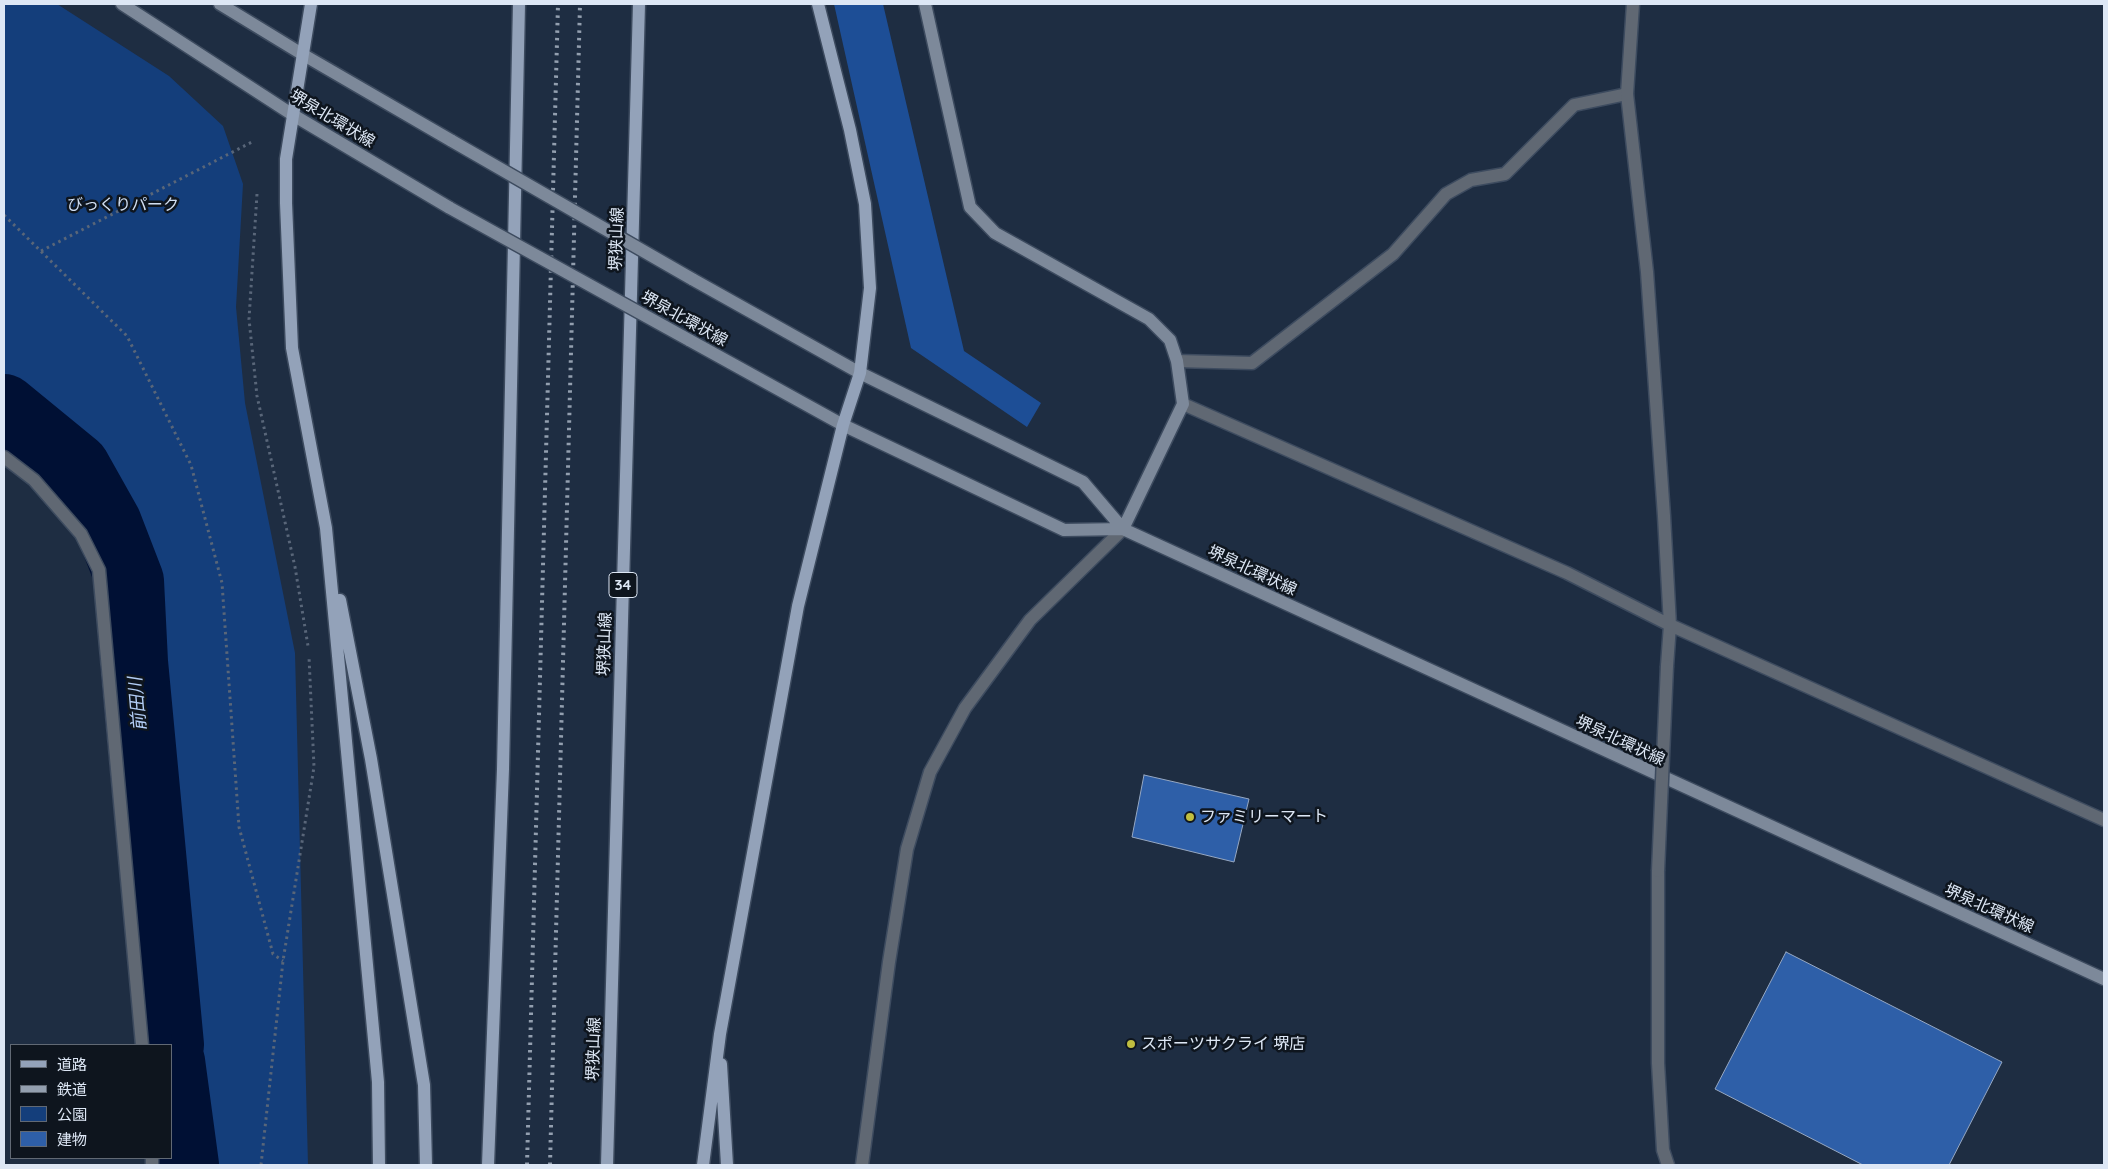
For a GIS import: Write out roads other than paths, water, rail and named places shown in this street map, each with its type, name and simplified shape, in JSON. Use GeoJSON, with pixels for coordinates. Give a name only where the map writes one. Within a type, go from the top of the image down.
{"type":"FeatureCollection","features":[{"type":"Feature","properties":{"kind":"main road","name":"堺泉北環状線"},"geometry":{"type":"LineString","coordinates":[[122,4],[293,115],[450,208],[843,425],[1064,530],[1123,529]]}},
{"type":"Feature","properties":{"kind":"main road","name":"堺泉北環状線"},"geometry":{"type":"LineString","coordinates":[[220,4],[452,141],[860,374],[1083,482],[1123,529],[2104,979]]}},
{"type":"Feature","properties":{"kind":"main road"},"geometry":{"type":"LineString","coordinates":[[311,4],[286,159],[292,348],[371,759],[424,1085],[426,1165]]}},
{"type":"Feature","properties":{"kind":"main road"},"geometry":{"type":"LineString","coordinates":[[488,1165],[503,769],[519,4]]}},
{"type":"Feature","properties":{"kind":"main road","name":"堺狭山線"},"geometry":{"type":"LineString","coordinates":[[607,1165],[639,4]]}},
{"type":"Feature","properties":{"kind":"main road"},"geometry":{"type":"LineString","coordinates":[[703,1165],[720,1034],[798,606],[843,425],[860,374],[870,288],[864,204],[850,130],[818,4]]}},
{"type":"Feature","properties":{"kind":"main road"},"geometry":{"type":"LineString","coordinates":[[925,4],[970,206],[996,234],[1149,319],[1170,340],[1177,362],[1183,404],[1123,529]]}},
{"type":"Feature","properties":{"kind":"main road"},"geometry":{"type":"LineString","coordinates":[[326,528],[378,1082],[378,1165]]}},
{"type":"Feature","properties":{"kind":"main road"},"geometry":{"type":"LineString","coordinates":[[720,1034],[727,1165]]}},
{"type":"Feature","properties":{"kind":"street"},"geometry":{"type":"LineString","coordinates":[[1633,4],[1627,94],[1647,272],[1670,625],[1658,870],[1658,1063],[1663,1150],[1668,1165]]}},
{"type":"Feature","properties":{"kind":"street"},"geometry":{"type":"LineString","coordinates":[[1177,362],[1252,362],[1393,254],[1446,194],[1471,180],[1505,174],[1574,105],[1627,94]]}},
{"type":"Feature","properties":{"kind":"street"},"geometry":{"type":"LineString","coordinates":[[1183,404],[1567,573],[1670,625],[2104,820]]}},
{"type":"Feature","properties":{"kind":"street"},"geometry":{"type":"LineString","coordinates":[[4,457],[34,480],[81,534],[99,570],[142,1044]]}},
{"type":"Feature","properties":{"kind":"street"},"geometry":{"type":"LineString","coordinates":[[862,1165],[888,971],[907,849],[930,772],[965,708],[1030,620],[1123,529]]}},
{"type":"Feature","properties":{"kind":"waterway","name":"前田川"},"geometry":{"type":"LineString","coordinates":[[4,408],[76,467],[108,524],[130,581],[134,662],[170,1044]]}},
{"type":"Feature","properties":{"kind":"waterway","name":"前田川"},"geometry":{"type":"LineString","coordinates":[[172,1068],[185,1165]]}},
{"type":"Feature","properties":{"kind":"railway"},"geometry":{"type":"LineString","coordinates":[[527,1165],[558,4]]}},
{"type":"Feature","properties":{"kind":"railway"},"geometry":{"type":"LineString","coordinates":[[550,1165],[580,4]]}},
{"type":"Feature","properties":{"kind":"place","name":"ファミリーマート"},"geometry":{"type":"Point","coordinates":[1190,817]}},
{"type":"Feature","properties":{"kind":"place","name":"スポーツサクライ 堺店"},"geometry":{"type":"Point","coordinates":[1131,1044]}},
{"type":"Feature","properties":{"kind":"park label","name":"びっくりパーク"},"geometry":{"type":"Point","coordinates":[123,205]}}]}
